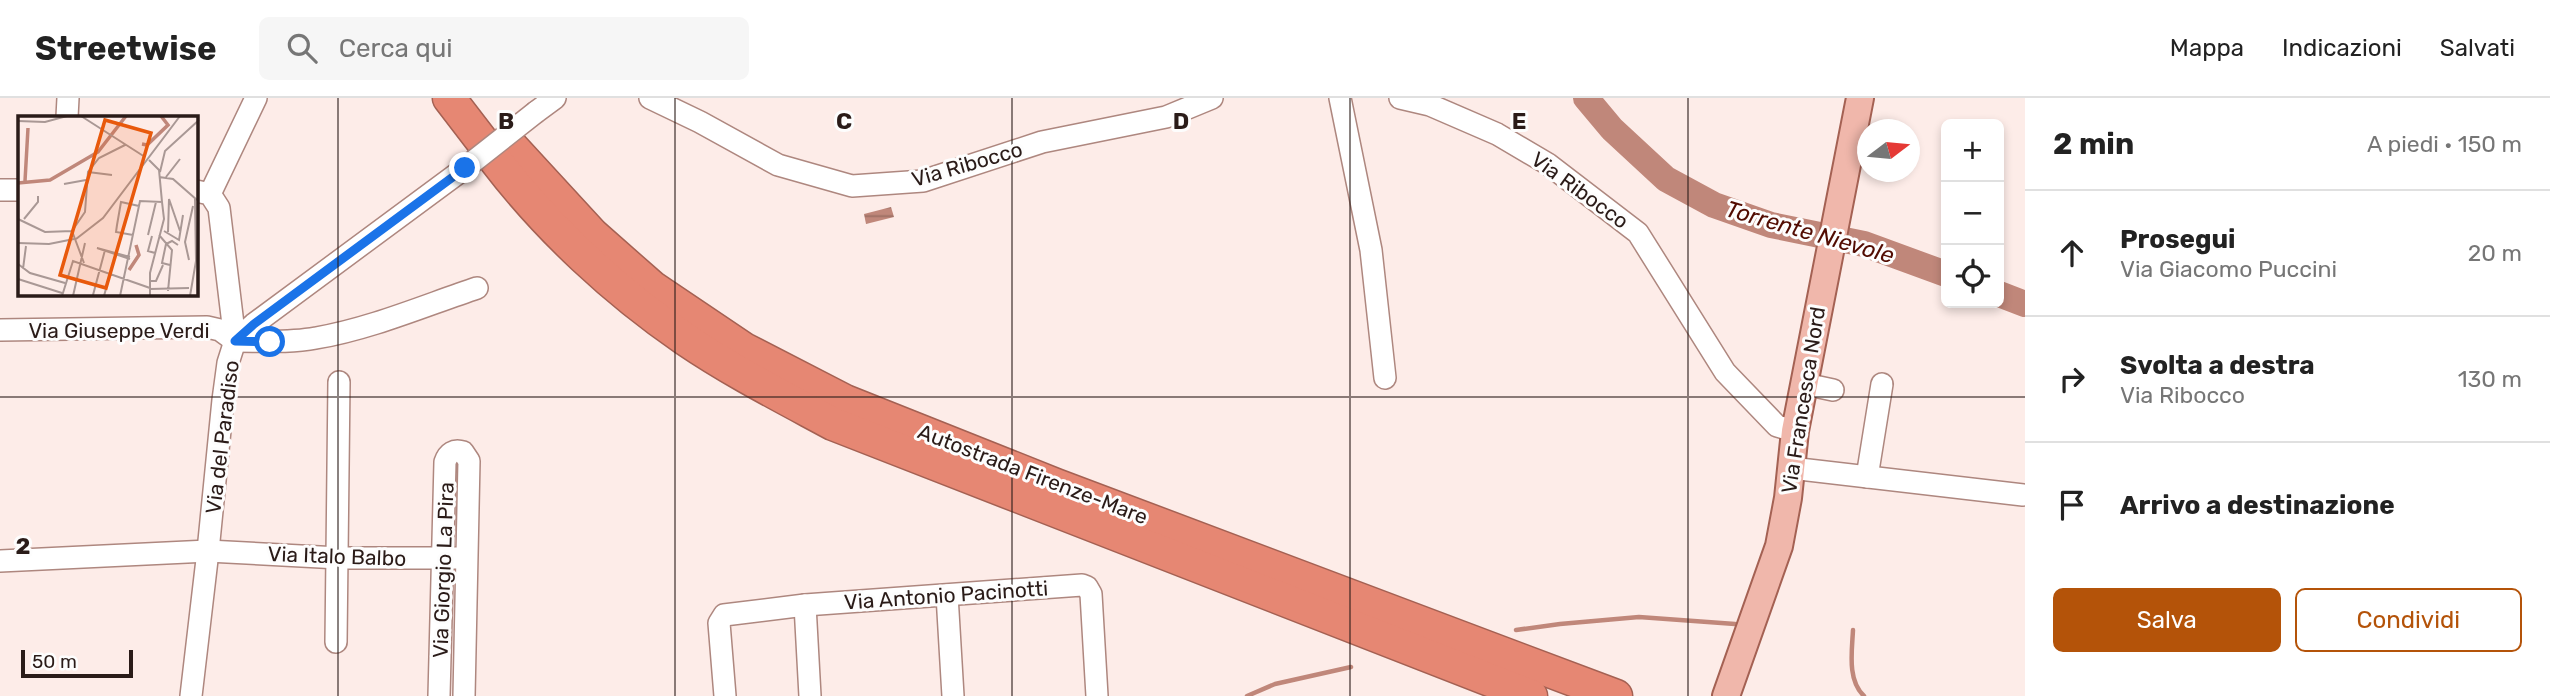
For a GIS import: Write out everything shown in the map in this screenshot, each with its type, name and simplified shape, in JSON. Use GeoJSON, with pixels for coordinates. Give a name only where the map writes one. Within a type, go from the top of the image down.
{"type":"FeatureCollection","features":[{"type":"Feature","properties":{"kind":"highway","name":"Autostrada Firenze-Mare"},"geometry":{"type":"LineString","coordinates":[[449,98],[593,235],[652,287],[744,349],[845,401],[1056,485],[1616,696]]}},
{"type":"Feature","properties":{"kind":"highway","name":"Autostrada Firenze-Mare"},"geometry":{"type":"LineString","coordinates":[[476,98],[497,144],[552,225],[638,304],[684,339],[730,368],[833,424],[1531,696]]}},
{"type":"Feature","properties":{"kind":"main road","name":"Via Francesca Nord"},"geometry":{"type":"LineString","coordinates":[[1726,696],[1779,546],[1795,430],[1842,186],[1855,99]]}},
{"type":"Feature","properties":{"kind":"street"},"geometry":{"type":"LineString","coordinates":[[67,116],[68,98]]}},
{"type":"Feature","properties":{"kind":"street"},"geometry":{"type":"LineString","coordinates":[[203,192],[256,98]]}},
{"type":"Feature","properties":{"kind":"street"},"geometry":{"type":"LineString","coordinates":[[235,341],[555,98]]}},
{"type":"Feature","properties":{"kind":"street","name":"Via Ribocco"},"geometry":{"type":"LineString","coordinates":[[650,98],[778,165],[852,186],[923,181],[1042,142],[1166,117],[1212,98]]}},
{"type":"Feature","properties":{"kind":"street"},"geometry":{"type":"LineString","coordinates":[[1340,98],[1371,250],[1385,378]]}},
{"type":"Feature","properties":{"kind":"street","name":"Via Ribocco"},"geometry":{"type":"LineString","coordinates":[[1400,98],[1430,105],[1497,134],[1548,164],[1638,233],[1725,372],[1777,426],[1795,430]]}},
{"type":"Feature","properties":{"kind":"street"},"geometry":{"type":"LineString","coordinates":[[0,190],[18,190]]}},
{"type":"Feature","properties":{"kind":"street","name":"Via del Paradiso"},"geometry":{"type":"LineString","coordinates":[[191,696],[223,400],[228,363],[235,341],[219,208],[203,192]]}},
{"type":"Feature","properties":{"kind":"street"},"geometry":{"type":"LineString","coordinates":[[235,341],[315,339],[351,330],[478,288]]}},
{"type":"Feature","properties":{"kind":"street","name":"Via Giuseppe Verdi"},"geometry":{"type":"LineString","coordinates":[[0,330],[207,327],[220,330],[235,341]]}},
{"type":"Feature","properties":{"kind":"street"},"geometry":{"type":"LineString","coordinates":[[336,642],[339,382]]}},
{"type":"Feature","properties":{"kind":"street"},"geometry":{"type":"LineString","coordinates":[[1805,384],[1833,390]]}},
{"type":"Feature","properties":{"kind":"street"},"geometry":{"type":"LineString","coordinates":[[1867,477],[1882,384]]}},
{"type":"Feature","properties":{"kind":"street","name":"Via Giorgio La Pira"},"geometry":{"type":"LineString","coordinates":[[439,696],[446,462],[449,455],[455,451],[466,454],[470,461],[464,696]]}},
{"type":"Feature","properties":{"kind":"street"},"geometry":{"type":"LineString","coordinates":[[1791,468],[2023,495]]}},
{"type":"Feature","properties":{"kind":"street","name":"Via Italo Balbo"},"geometry":{"type":"LineString","coordinates":[[0,561],[208,551],[339,558],[466,558]]}},
{"type":"Feature","properties":{"kind":"street","name":"Via Antonio Pacinotti"},"geometry":{"type":"LineString","coordinates":[[724,696],[719,623],[721,618],[734,612],[1087,587],[1091,594],[1097,696]]}},
{"type":"Feature","properties":{"kind":"street"},"geometry":{"type":"LineString","coordinates":[[947,595],[953,696]]}},
{"type":"Feature","properties":{"kind":"street"},"geometry":{"type":"LineString","coordinates":[[805,606],[810,696]]}},
{"type":"Feature","properties":{"kind":"shaded area"},"geometry":{"type":"Polygon","coordinates":[[[891,207],[894,217],[866,224],[864,214],[891,207]]]}},
{"type":"Feature","properties":{"kind":"waterway","name":"Torrente Nievole"},"geometry":{"type":"LineString","coordinates":[[1586,98],[1612,129],[1666,179],[1714,205],[1771,225],[1864,244],[1941,272]]}},
{"type":"Feature","properties":{"kind":"waterway","name":"Torrente Nievole"},"geometry":{"type":"LineString","coordinates":[[2004,296],[2025,304]]}},
{"type":"Feature","properties":{"kind":"waterway"},"geometry":{"type":"LineString","coordinates":[[1516,630],[1639,617],[1735,624]]}},
{"type":"Feature","properties":{"kind":"waterway"},"geometry":{"type":"LineString","coordinates":[[1853,630],[1853,674],[1864,696]]}},
{"type":"Feature","properties":{"kind":"waterway"},"geometry":{"type":"LineString","coordinates":[[1247,696],[1275,684],[1351,667]]}},
{"type":"Feature","properties":{"kind":"route"},"geometry":{"type":"LineString","coordinates":[[270,342],[235,341],[254,324],[465,168]]}}]}
